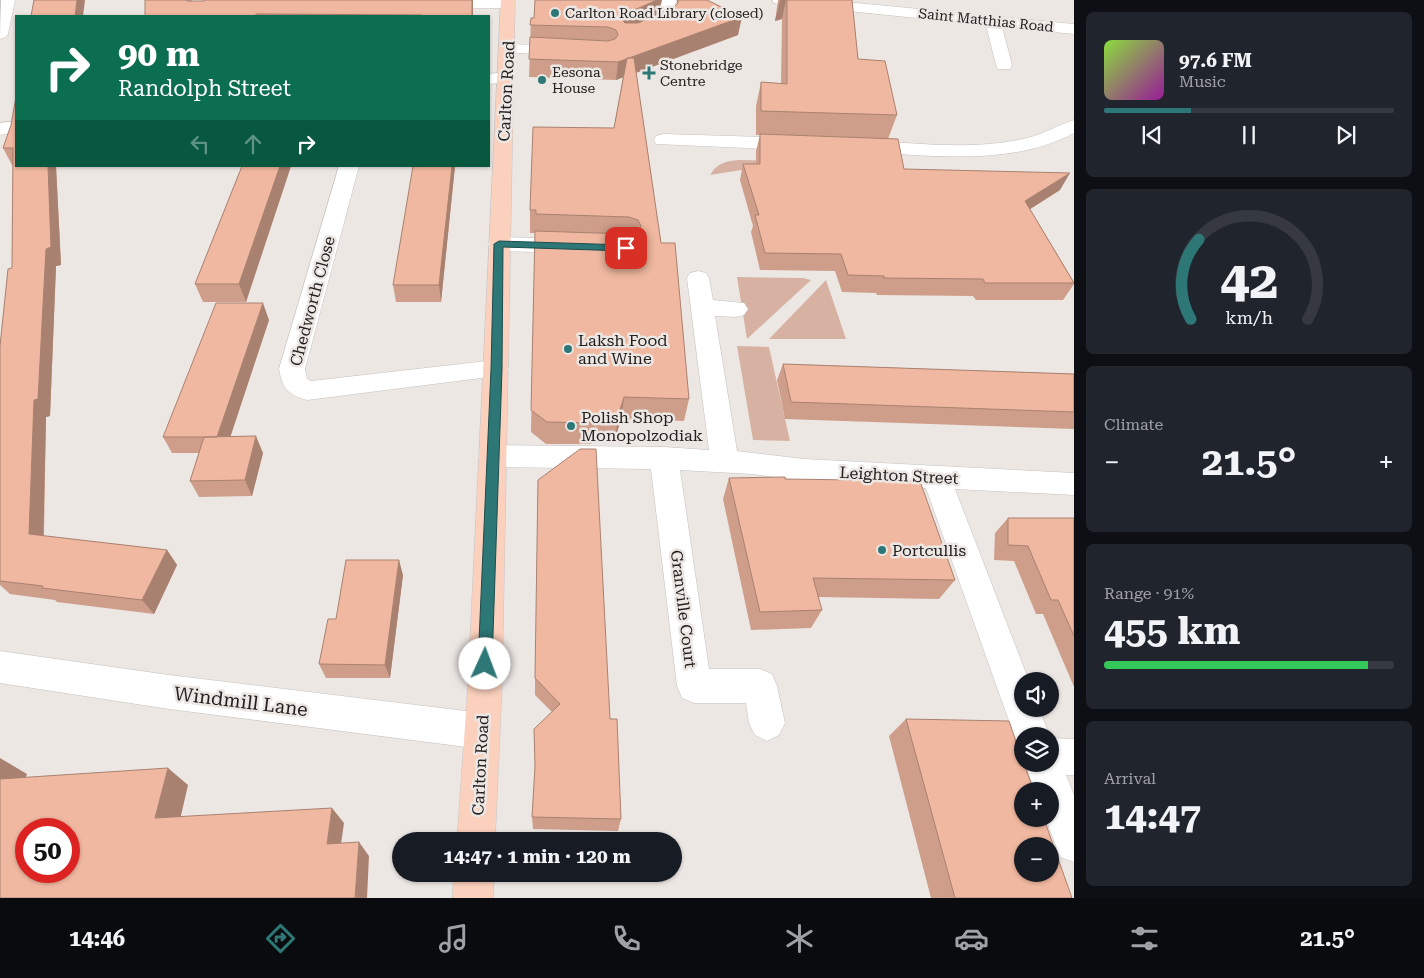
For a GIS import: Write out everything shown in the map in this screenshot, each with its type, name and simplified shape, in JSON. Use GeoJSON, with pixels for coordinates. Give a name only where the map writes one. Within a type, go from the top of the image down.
{"type":"FeatureCollection","features":[{"type":"Feature","properties":{"kind":"main road","name":"Carlton Road"},"geometry":{"type":"LineString","coordinates":[[476,832],[496,369],[499,244],[508,49],[508,2]]}},
{"type":"Feature","properties":{"kind":"main road"},"geometry":{"type":"LineString","coordinates":[[473,898],[474,882]]}},
{"type":"Feature","properties":{"kind":"street"},"geometry":{"type":"LineString","coordinates":[[0,34],[8,0]]}},
{"type":"Feature","properties":{"kind":"street"},"geometry":{"type":"LineString","coordinates":[[396,0],[395,4],[508,2]]}},
{"type":"Feature","properties":{"kind":"street"},"geometry":{"type":"LineString","coordinates":[[630,36],[666,20],[669,0]]}},
{"type":"Feature","properties":{"kind":"street","name":"Saint Matthias Road"},"geometry":{"type":"LineString","coordinates":[[779,0],[993,21],[1019,19],[1074,29]]}},
{"type":"Feature","properties":{"kind":"street"},"geometry":{"type":"LineString","coordinates":[[993,21],[1004,65]]}},
{"type":"Feature","properties":{"kind":"street"},"geometry":{"type":"LineString","coordinates":[[508,49],[587,51]]}},
{"type":"Feature","properties":{"kind":"street"},"geometry":{"type":"LineString","coordinates":[[490,79],[507,77]]}},
{"type":"Feature","properties":{"kind":"street"},"geometry":{"type":"LineString","coordinates":[[0,129],[15,127]]}},
{"type":"Feature","properties":{"kind":"street"},"geometry":{"type":"LineString","coordinates":[[846,146],[986,151],[1071,134]]}},
{"type":"Feature","properties":{"kind":"street"},"geometry":{"type":"LineString","coordinates":[[663,140],[816,144]]}},
{"type":"Feature","properties":{"kind":"street"},"geometry":{"type":"LineString","coordinates":[[697,140],[700,162]]}},
{"type":"Feature","properties":{"kind":"street","name":"Chedworth Close"},"geometry":{"type":"LineString","coordinates":[[349,167],[292,368],[295,384],[307,391],[496,369]]}},
{"type":"Feature","properties":{"kind":"street"},"geometry":{"type":"LineString","coordinates":[[499,244],[596,247]]}},
{"type":"Feature","properties":{"kind":"street"},"geometry":{"type":"LineString","coordinates":[[698,278],[725,462]]}},
{"type":"Feature","properties":{"kind":"street"},"geometry":{"type":"LineString","coordinates":[[703,308],[736,309]]}},
{"type":"Feature","properties":{"kind":"street","name":"Leighton Street"},"geometry":{"type":"LineString","coordinates":[[492,456],[664,458],[804,470],[1074,484]]}},
{"type":"Feature","properties":{"kind":"street","name":"Granville Court"},"geometry":{"type":"LineString","coordinates":[[664,458],[694,686],[760,686],[767,723]]}},
{"type":"Feature","properties":{"kind":"street"},"geometry":{"type":"LineString","coordinates":[[936,477],[1029,727]]}},
{"type":"Feature","properties":{"kind":"street","name":"Windmill Lane"},"geometry":{"type":"LineString","coordinates":[[0,667],[169,692],[482,731]]}},
{"type":"Feature","properties":{"kind":"street"},"geometry":{"type":"LineString","coordinates":[[1059,756],[1074,757]]}},
{"type":"Feature","properties":{"kind":"street"},"geometry":{"type":"LineString","coordinates":[[1046,772],[1074,842]]}},
{"type":"Feature","properties":{"kind":"shaded area"},"geometry":{"type":"Polygon","coordinates":[[[739,160],[798,161],[710,175],[722,163],[739,160]]]}},
{"type":"Feature","properties":{"kind":"shaded area"},"geometry":{"type":"Polygon","coordinates":[[[737,277],[803,278],[811,280],[747,339],[737,277]]]}},
{"type":"Feature","properties":{"kind":"shaded area"},"geometry":{"type":"Polygon","coordinates":[[[826,280],[846,339],[769,339],[826,280]]]}},
{"type":"Feature","properties":{"kind":"shaded area"},"geometry":{"type":"Polygon","coordinates":[[[737,346],[769,347],[790,441],[753,440],[737,346]]]}},
{"type":"Feature","properties":{"kind":"building"},"geometry":{"type":"Polygon","coordinates":[[[34,0],[77,0],[75,15],[31,15],[34,0]]]}},
{"type":"Feature","properties":{"kind":"building"},"geometry":{"type":"Polygon","coordinates":[[[145,0],[472,0],[472,15],[145,15],[145,0]]]}},
{"type":"Feature","properties":{"kind":"building"},"geometry":{"type":"Polygon","coordinates":[[[535,0],[657,0],[625,14],[622,19],[625,23],[638,23],[674,7],[678,0],[707,0],[742,17],[618,62],[529,59],[530,37],[608,41],[615,39],[618,35],[616,30],[608,27],[530,25],[531,18],[534,18],[535,0]]]}},
{"type":"Feature","properties":{"kind":"building"},"geometry":{"type":"Polygon","coordinates":[[[787,0],[852,0],[858,59],[885,61],[897,115],[761,111],[761,82],[787,84],[787,0]]]}},
{"type":"Feature","properties":{"kind":"building"},"geometry":{"type":"Polygon","coordinates":[[[627,58],[634,58],[661,243],[675,243],[689,399],[624,397],[618,417],[594,417],[594,423],[547,422],[531,410],[535,231],[628,234],[637,232],[641,226],[638,220],[629,217],[536,214],[536,210],[530,210],[533,127],[614,128],[627,58]]]}},
{"type":"Feature","properties":{"kind":"building"},"geometry":{"type":"Polygon","coordinates":[[[15,103],[15,167],[48,167],[51,247],[46,249],[38,399],[34,400],[29,534],[167,550],[142,600],[0,581],[0,346],[8,269],[12,268],[13,148],[3,148],[11,125],[15,103]]]}},
{"type":"Feature","properties":{"kind":"building"},"geometry":{"type":"Polygon","coordinates":[[[760,134],[898,139],[904,169],[1070,173],[1025,201],[1074,283],[985,283],[983,279],[884,278],[884,276],[848,275],[841,254],[765,253],[755,215],[759,215],[743,164],[760,164],[760,134]]]}},
{"type":"Feature","properties":{"kind":"building"},"geometry":{"type":"Polygon","coordinates":[[[242,167],[280,167],[239,284],[195,284],[242,167]]]}},
{"type":"Feature","properties":{"kind":"building"},"geometry":{"type":"Polygon","coordinates":[[[413,167],[452,167],[439,285],[393,285],[413,167]]]}},
{"type":"Feature","properties":{"kind":"building"},"geometry":{"type":"Polygon","coordinates":[[[216,303],[263,303],[217,437],[163,437],[216,303]]]}},
{"type":"Feature","properties":{"kind":"building"},"geometry":{"type":"Polygon","coordinates":[[[783,364],[1074,374],[1074,412],[791,402],[783,364]]]}},
{"type":"Feature","properties":{"kind":"building"},"geometry":{"type":"Polygon","coordinates":[[[256,436],[245,480],[190,481],[204,437],[256,436]]]}},
{"type":"Feature","properties":{"kind":"building"},"geometry":{"type":"Polygon","coordinates":[[[580,449],[596,449],[610,719],[617,719],[621,819],[532,817],[535,766],[534,729],[560,704],[535,678],[538,480],[580,449]]]}},
{"type":"Feature","properties":{"kind":"building"},"geometry":{"type":"Polygon","coordinates":[[[785,477],[785,479],[920,481],[955,580],[813,578],[822,610],[760,612],[729,478],[785,477]]]}},
{"type":"Feature","properties":{"kind":"building"},"geometry":{"type":"Polygon","coordinates":[[[1008,518],[1074,518],[1074,636],[1058,600],[1051,600],[1028,546],[1008,545],[1008,518]]]}},
{"type":"Feature","properties":{"kind":"building"},"geometry":{"type":"Polygon","coordinates":[[[346,560],[399,560],[385,665],[319,664],[328,619],[336,619],[346,560]]]}},
{"type":"Feature","properties":{"kind":"building"},"geometry":{"type":"Polygon","coordinates":[[[906,719],[1009,721],[1014,736],[1014,772],[1027,772],[1031,782],[1014,782],[1014,827],[1047,827],[1050,837],[1014,837],[1014,882],[1059,882],[1059,861],[1072,898],[955,898],[906,719]]]}},
{"type":"Feature","properties":{"kind":"building"},"geometry":{"type":"Polygon","coordinates":[[[168,768],[155,818],[332,808],[327,844],[359,842],[355,898],[0,898],[0,779],[168,768]]]}},
{"type":"Feature","properties":{"kind":"place","name":"Carlton Road Library (closed)"},"geometry":{"type":"Point","coordinates":[555,13]}},
{"type":"Feature","properties":{"kind":"place","name":"Stonebridge Centre"},"geometry":{"type":"Point","coordinates":[649,73]}},
{"type":"Feature","properties":{"kind":"place","name":"Eesona House"},"geometry":{"type":"Point","coordinates":[542,80]}},
{"type":"Feature","properties":{"kind":"place","name":"Laksh Food and Wine"},"geometry":{"type":"Point","coordinates":[568,349]}},
{"type":"Feature","properties":{"kind":"place","name":"Polish Shop Monopolzodiak"},"geometry":{"type":"Point","coordinates":[571,426]}},
{"type":"Feature","properties":{"kind":"place","name":"Portcullis"},"geometry":{"type":"Point","coordinates":[882,550]}},
{"type":"Feature","properties":{"kind":"route"},"geometry":{"type":"LineString","coordinates":[[485,664],[499,244],[626,248]]}}]}
